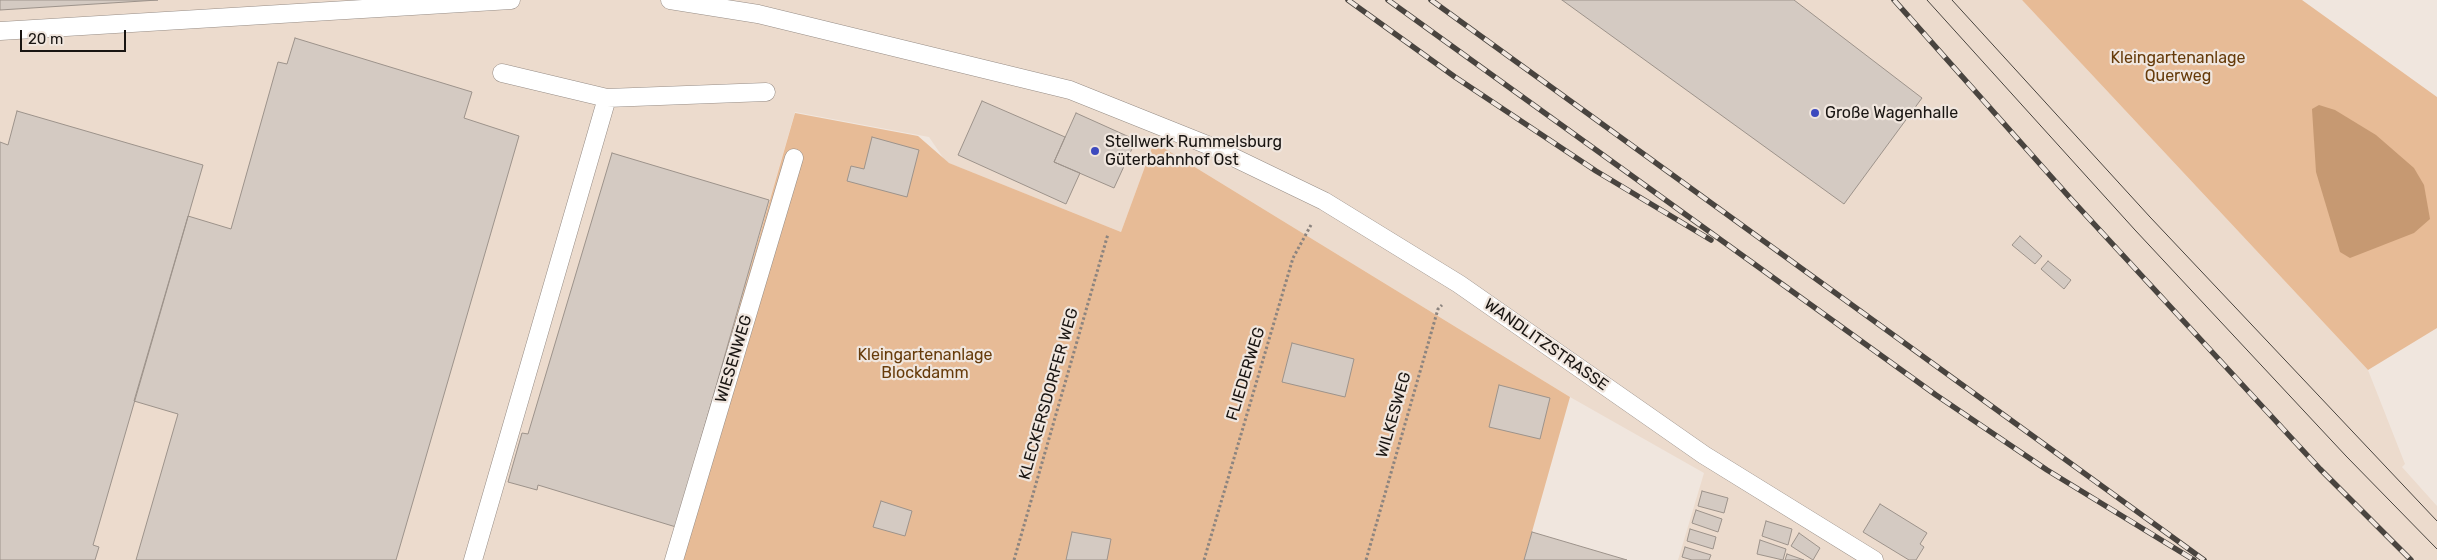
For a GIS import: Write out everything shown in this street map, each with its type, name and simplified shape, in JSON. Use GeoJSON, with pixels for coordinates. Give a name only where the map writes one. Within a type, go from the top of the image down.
{"type":"FeatureCollection","features":[{"type":"Feature","properties":{"kind":"lane"},"geometry":{"type":"LineString","coordinates":[[0,31],[511,0]]}},
{"type":"Feature","properties":{"kind":"lane","name":"WANDLITZSTRASSE"},"geometry":{"type":"LineString","coordinates":[[670,0],[758,14],[1070,90],[1210,146],[1324,201],[1459,284],[1704,455],[1874,560]]}},
{"type":"Feature","properties":{"kind":"lane"},"geometry":{"type":"LineString","coordinates":[[502,73],[607,98],[766,92]]}},
{"type":"Feature","properties":{"kind":"lane"},"geometry":{"type":"LineString","coordinates":[[473,560],[607,98]]}},
{"type":"Feature","properties":{"kind":"lane","name":"WIESENWEG"},"geometry":{"type":"LineString","coordinates":[[674,560],[794,158]]}},
{"type":"Feature","properties":{"kind":"path","name":"FLIEDERWEG"},"geometry":{"type":"LineString","coordinates":[[1204,560],[1293,258],[1324,201]]}},
{"type":"Feature","properties":{"kind":"path","name":"KLECKERSDORFER WEG"},"geometry":{"type":"LineString","coordinates":[[1014,560],[1108,234]]}},
{"type":"Feature","properties":{"kind":"path","name":"WILKESWEG"},"geometry":{"type":"LineString","coordinates":[[1366,560],[1438,309],[1459,284]]}},
{"type":"Feature","properties":{"kind":"shaded area"},"geometry":{"type":"Polygon","coordinates":[[[0,0],[2022,0],[2368,370],[2405,464],[2402,467],[2437,506],[2437,560],[1678,560],[1704,473],[1570,397],[1154,142],[1121,232],[946,162],[929,137],[795,112],[666,560],[0,560],[0,0]]]}},
{"type":"Feature","properties":{"kind":"shaded area"},"geometry":{"type":"Polygon","coordinates":[[[2319,105],[2335,110],[2376,135],[2414,168],[2424,185],[2430,219],[2414,233],[2350,258],[2340,252],[2316,172],[2312,109],[2319,105]]]}},
{"type":"Feature","properties":{"kind":"green space","name":"Kleingartenanlage Querweg"},"geometry":{"type":"Polygon","coordinates":[[[2022,0],[2302,0],[2437,97],[2437,328],[2368,370],[2022,0]]]}},
{"type":"Feature","properties":{"kind":"green space","name":"Kleingartenanlage Blockdamm"},"geometry":{"type":"Polygon","coordinates":[[[795,113],[918,136],[949,163],[1121,232],[1154,142],[1570,397],[1524,560],[666,560],[795,113]]]}},
{"type":"Feature","properties":{"kind":"building"},"geometry":{"type":"Polygon","coordinates":[[[0,0],[158,0],[0,10],[0,0]]]}},
{"type":"Feature","properties":{"kind":"building","name":"Große Wagenhalle"},"geometry":{"type":"Polygon","coordinates":[[[1562,0],[1794,0],[1922,98],[1844,204],[1562,0]]]}},
{"type":"Feature","properties":{"kind":"building"},"geometry":{"type":"Polygon","coordinates":[[[295,38],[472,92],[464,118],[519,136],[396,560],[136,560],[178,414],[134,401],[188,216],[231,229],[278,62],[287,64],[295,38]]]}},
{"type":"Feature","properties":{"kind":"building"},"geometry":{"type":"Polygon","coordinates":[[[982,101],[1065,137],[1054,162],[1080,173],[1066,204],[958,155],[982,101]]]}},
{"type":"Feature","properties":{"kind":"building"},"geometry":{"type":"Polygon","coordinates":[[[17,111],[203,165],[93,545],[99,547],[95,560],[0,560],[0,142],[8,145],[17,111]]]}},
{"type":"Feature","properties":{"kind":"building","name":"Stellwerk Rummelsburg Güterbahnhof Ost"},"geometry":{"type":"Polygon","coordinates":[[[1076,113],[1136,140],[1114,188],[1054,162],[1076,113]]]}},
{"type":"Feature","properties":{"kind":"building"},"geometry":{"type":"Polygon","coordinates":[[[872,137],[919,150],[907,197],[847,181],[851,166],[864,169],[872,137]]]}},
{"type":"Feature","properties":{"kind":"building"},"geometry":{"type":"Polygon","coordinates":[[[612,153],[769,200],[676,527],[538,485],[537,490],[508,482],[522,433],[528,434],[612,153]]]}},
{"type":"Feature","properties":{"kind":"building"},"geometry":{"type":"Polygon","coordinates":[[[2020,236],[2042,256],[2035,264],[2012,245],[2020,236]]]}},
{"type":"Feature","properties":{"kind":"building"},"geometry":{"type":"Polygon","coordinates":[[[2048,261],[2071,280],[2064,289],[2041,269],[2048,261]]]}},
{"type":"Feature","properties":{"kind":"building"},"geometry":{"type":"Polygon","coordinates":[[[1292,343],[1354,359],[1345,397],[1282,382],[1292,343]]]}},
{"type":"Feature","properties":{"kind":"building"},"geometry":{"type":"Polygon","coordinates":[[[1499,385],[1550,398],[1540,439],[1489,427],[1499,385]]]}},
{"type":"Feature","properties":{"kind":"building"},"geometry":{"type":"Polygon","coordinates":[[[1702,491],[1728,498],[1724,513],[1698,506],[1702,491]]]}},
{"type":"Feature","properties":{"kind":"building"},"geometry":{"type":"Polygon","coordinates":[[[881,501],[912,511],[905,536],[873,527],[881,501]]]}},
{"type":"Feature","properties":{"kind":"building"},"geometry":{"type":"Polygon","coordinates":[[[1880,504],[1927,533],[1920,544],[1924,547],[1916,560],[1909,560],[1863,532],[1880,504]]]}},
{"type":"Feature","properties":{"kind":"building"},"geometry":{"type":"Polygon","coordinates":[[[1696,510],[1722,519],[1718,532],[1692,523],[1696,510]]]}},
{"type":"Feature","properties":{"kind":"building"},"geometry":{"type":"Polygon","coordinates":[[[1766,521],[1792,529],[1788,545],[1762,536],[1766,521]]]}},
{"type":"Feature","properties":{"kind":"building"},"geometry":{"type":"Polygon","coordinates":[[[1690,529],[1716,537],[1713,549],[1687,541],[1690,529]]]}},
{"type":"Feature","properties":{"kind":"building"},"geometry":{"type":"Polygon","coordinates":[[[1072,532],[1111,539],[1107,560],[1066,560],[1072,532]]]}},
{"type":"Feature","properties":{"kind":"building"},"geometry":{"type":"Polygon","coordinates":[[[1532,532],[1627,560],[1524,560],[1532,532]]]}},
{"type":"Feature","properties":{"kind":"building"},"geometry":{"type":"Polygon","coordinates":[[[1799,533],[1820,548],[1813,560],[1791,546],[1799,533]]]}},
{"type":"Feature","properties":{"kind":"building"},"geometry":{"type":"Polygon","coordinates":[[[1760,540],[1786,549],[1783,560],[1757,554],[1760,540]]]}},
{"type":"Feature","properties":{"kind":"building"},"geometry":{"type":"Polygon","coordinates":[[[1685,547],[1711,555],[1709,560],[1692,560],[1682,557],[1685,547]]]}},
{"type":"Feature","properties":{"kind":"building"},"geometry":{"type":"Polygon","coordinates":[[[1787,554],[1804,560],[1785,560],[1787,554]]]}},
{"type":"Feature","properties":{"kind":"tram line"},"geometry":{"type":"LineString","coordinates":[[1927,0],[2135,230],[2346,456],[2437,549]]}},
{"type":"Feature","properties":{"kind":"tram line"},"geometry":{"type":"LineString","coordinates":[[1952,0],[2150,217],[2437,521]]}},
{"type":"Feature","properties":{"kind":"railway"},"geometry":{"type":"LineString","coordinates":[[1348,0],[1455,77],[1596,171],[1711,240]]}},
{"type":"Feature","properties":{"kind":"railway"},"geometry":{"type":"LineString","coordinates":[[1388,0],[1936,395],[2047,470],[2194,560]]}},
{"type":"Feature","properties":{"kind":"railway"},"geometry":{"type":"LineString","coordinates":[[1431,0],[2204,560]]}},
{"type":"Feature","properties":{"kind":"railway"},"geometry":{"type":"LineString","coordinates":[[1894,0],[2071,199],[2320,469],[2411,560]]}},
{"type":"Feature","properties":{"kind":"place","name":"Große Wagenhalle"},"geometry":{"type":"Point","coordinates":[1815,113]}},
{"type":"Feature","properties":{"kind":"place","name":"Stellwerk Rummelsburg Güterbahnhof Ost"},"geometry":{"type":"Point","coordinates":[1095,151]}}]}
